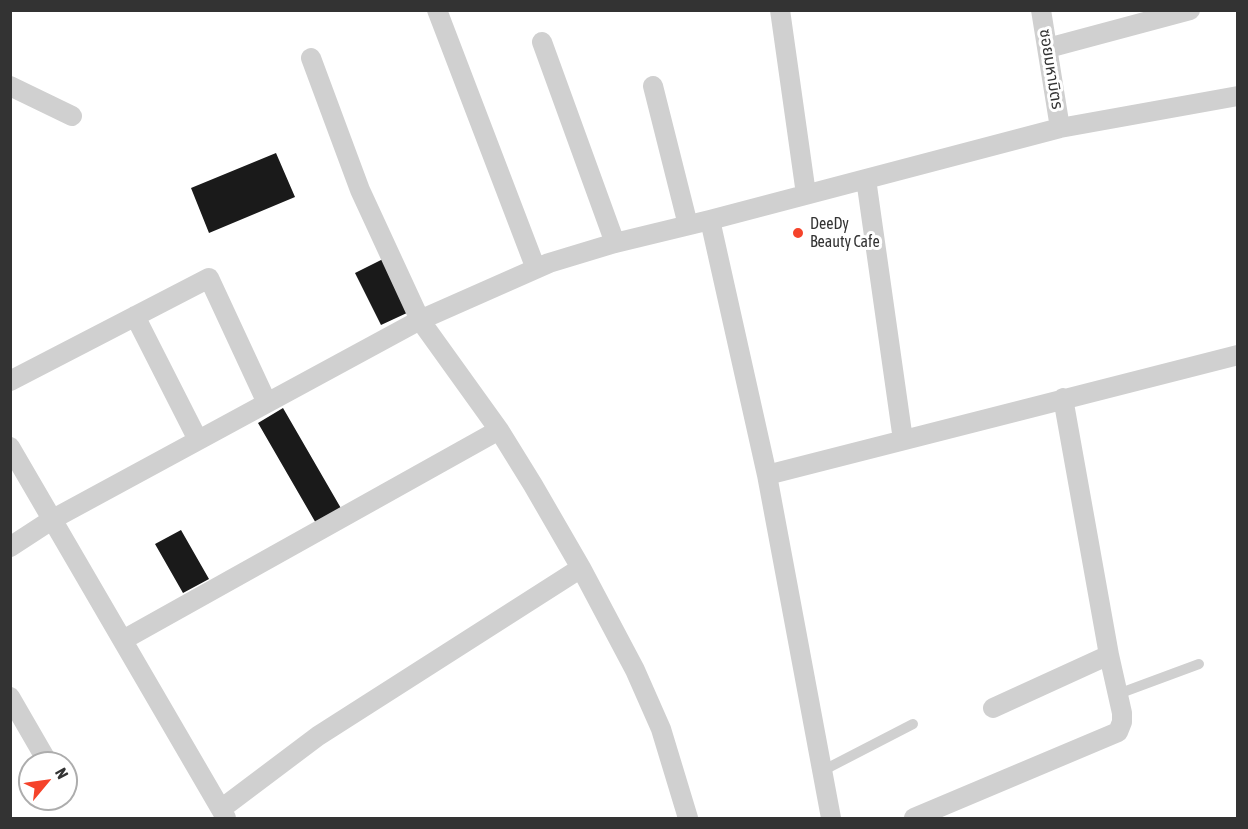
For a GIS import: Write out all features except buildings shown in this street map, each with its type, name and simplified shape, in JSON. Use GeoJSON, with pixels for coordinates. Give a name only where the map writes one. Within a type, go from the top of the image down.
{"type":"FeatureCollection","features":[{"type":"Feature","properties":{"kind":"street"},"geometry":{"type":"LineString","coordinates":[[436,10],[536,269]]}},
{"type":"Feature","properties":{"kind":"street"},"geometry":{"type":"LineString","coordinates":[[780,10],[806,194]]}},
{"type":"Feature","properties":{"kind":"street","name":"ซอยมหามิตร"},"geometry":{"type":"LineString","coordinates":[[1041,10],[1060,128]]}},
{"type":"Feature","properties":{"kind":"street"},"geometry":{"type":"LineString","coordinates":[[1048,48],[1190,10]]}},
{"type":"Feature","properties":{"kind":"street"},"geometry":{"type":"LineString","coordinates":[[542,42],[615,243]]}},
{"type":"Feature","properties":{"kind":"street"},"geometry":{"type":"LineString","coordinates":[[310,58],[360,190],[420,320],[499,430],[533,485],[581,568],[635,670],[661,729],[688,819]]}},
{"type":"Feature","properties":{"kind":"street"},"geometry":{"type":"LineString","coordinates":[[10,86],[72,116]]}},
{"type":"Feature","properties":{"kind":"street"},"geometry":{"type":"LineString","coordinates":[[653,86],[688,225]]}},
{"type":"Feature","properties":{"kind":"street"},"geometry":{"type":"LineString","coordinates":[[10,547],[53,519],[420,320],[549,263],[615,243],[1060,128],[1238,96]]}},
{"type":"Feature","properties":{"kind":"street"},"geometry":{"type":"LineString","coordinates":[[866,179],[903,440]]}},
{"type":"Feature","properties":{"kind":"street"},"geometry":{"type":"LineString","coordinates":[[710,220],[767,475],[831,819]]}},
{"type":"Feature","properties":{"kind":"street"},"geometry":{"type":"LineString","coordinates":[[10,381],[209,278],[267,403]]}},
{"type":"Feature","properties":{"kind":"street"},"geometry":{"type":"LineString","coordinates":[[135,316],[198,440]]}},
{"type":"Feature","properties":{"kind":"street"},"geometry":{"type":"LineString","coordinates":[[767,475],[1238,355]]}},
{"type":"Feature","properties":{"kind":"street"},"geometry":{"type":"LineString","coordinates":[[914,819],[1118,732],[1122,722],[1063,398]]}},
{"type":"Feature","properties":{"kind":"street"},"geometry":{"type":"LineString","coordinates":[[123,640],[499,430]]}},
{"type":"Feature","properties":{"kind":"street"},"geometry":{"type":"LineString","coordinates":[[10,447],[224,814],[318,736],[581,568]]}},
{"type":"Feature","properties":{"kind":"street"},"geometry":{"type":"LineString","coordinates":[[993,708],[1108,655]]}},
{"type":"Feature","properties":{"kind":"street"},"geometry":{"type":"LineString","coordinates":[[10,697],[41,751]]}},
{"type":"Feature","properties":{"kind":"lane"},"geometry":{"type":"LineString","coordinates":[[1118,694],[1199,664]]}},
{"type":"Feature","properties":{"kind":"lane"},"geometry":{"type":"LineString","coordinates":[[822,771],[913,724]]}},
{"type":"Feature","properties":{"kind":"place","name":"DeeDy Beauty Cafe"},"geometry":{"type":"Point","coordinates":[798,233]}}]}
